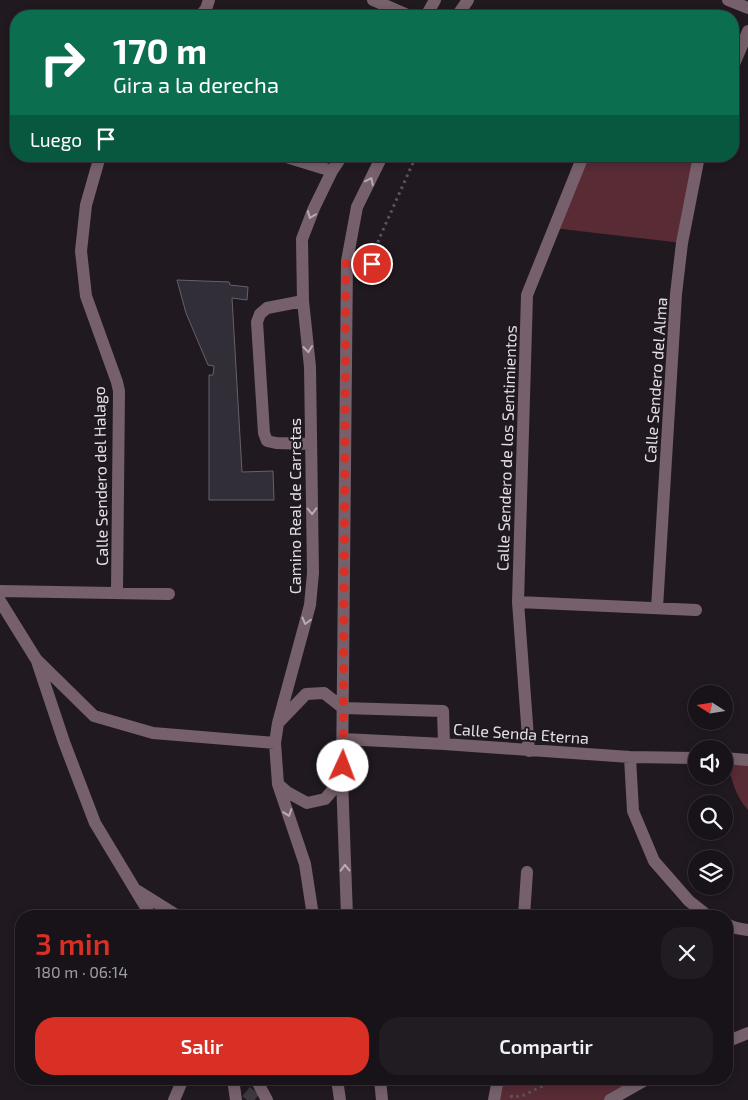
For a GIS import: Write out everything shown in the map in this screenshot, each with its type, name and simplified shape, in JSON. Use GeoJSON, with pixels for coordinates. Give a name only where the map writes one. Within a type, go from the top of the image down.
{"type":"FeatureCollection","features":[{"type":"Feature","properties":{"kind":"street"},"geometry":{"type":"LineString","coordinates":[[373,0],[396,10]]}},
{"type":"Feature","properties":{"kind":"street"},"geometry":{"type":"LineString","coordinates":[[728,0],[748,8]]}},
{"type":"Feature","properties":{"kind":"street"},"geometry":{"type":"LineString","coordinates":[[739,52],[748,31]]}},
{"type":"Feature","properties":{"kind":"street","name":"Calle Sendero del Halago"},"geometry":{"type":"LineString","coordinates":[[98,162],[86,205],[82,251],[86,296],[119,391],[117,592]]}},
{"type":"Feature","properties":{"kind":"street"},"geometry":{"type":"LineString","coordinates":[[303,162],[332,171]]}},
{"type":"Feature","properties":{"kind":"street","name":"Camino Real de Carretas"},"geometry":{"type":"LineString","coordinates":[[313,910],[306,864],[278,784],[275,743],[278,723],[310,605],[313,573],[310,367],[303,300],[302,239],[314,208],[338,162]]}},
{"type":"Feature","properties":{"kind":"street"},"geometry":{"type":"LineString","coordinates":[[347,910],[342,780],[344,739],[346,261],[357,207],[379,162]]}},
{"type":"Feature","properties":{"kind":"street","name":"Calle Sendero de los Sentimientos"},"geometry":{"type":"LineString","coordinates":[[528,751],[518,602],[527,295],[581,162]]}},
{"type":"Feature","properties":{"kind":"street","name":"Calle Sendero del Alma"},"geometry":{"type":"LineString","coordinates":[[656,608],[676,294],[682,243],[698,162]]}},
{"type":"Feature","properties":{"kind":"street"},"geometry":{"type":"LineString","coordinates":[[303,300],[267,308],[260,314],[257,322],[264,433],[268,441],[276,443],[311,444]]}},
{"type":"Feature","properties":{"kind":"street"},"geometry":{"type":"LineString","coordinates":[[0,591],[169,594]]}},
{"type":"Feature","properties":{"kind":"street"},"geometry":{"type":"LineString","coordinates":[[0,600],[36,659],[64,742],[95,823],[148,910]]}},
{"type":"Feature","properties":{"kind":"street"},"geometry":{"type":"LineString","coordinates":[[518,602],[696,610]]}},
{"type":"Feature","properties":{"kind":"street"},"geometry":{"type":"LineString","coordinates":[[36,659],[94,716],[153,733],[275,743]]}},
{"type":"Feature","properties":{"kind":"street"},"geometry":{"type":"LineString","coordinates":[[278,723],[306,694],[324,692],[343,708],[443,711],[444,744]]}},
{"type":"Feature","properties":{"kind":"street","name":"Calle Senda Eterna"},"geometry":{"type":"LineString","coordinates":[[344,739],[630,757],[688,758]]}},
{"type":"Feature","properties":{"kind":"street"},"geometry":{"type":"LineString","coordinates":[[630,757],[633,811],[654,860],[689,901],[700,910]]}},
{"type":"Feature","properties":{"kind":"street"},"geometry":{"type":"LineString","coordinates":[[733,759],[748,760]]}},
{"type":"Feature","properties":{"kind":"street"},"geometry":{"type":"LineString","coordinates":[[278,784],[287,792],[307,803],[325,799],[342,780]]}},
{"type":"Feature","properties":{"kind":"street"},"geometry":{"type":"LineString","coordinates":[[524,910],[527,872]]}},
{"type":"Feature","properties":{"kind":"street"},"geometry":{"type":"LineString","coordinates":[[136,890],[168,910]]}},
{"type":"Feature","properties":{"kind":"street"},"geometry":{"type":"LineString","coordinates":[[733,927],[748,930]]}},
{"type":"Feature","properties":{"kind":"street"},"geometry":{"type":"LineString","coordinates":[[733,1039],[748,1033]]}},
{"type":"Feature","properties":{"kind":"street"},"geometry":{"type":"LineString","coordinates":[[174,1100],[180,1085]]}},
{"type":"Feature","properties":{"kind":"street"},"geometry":{"type":"LineString","coordinates":[[234,1085],[236,1100]]}},
{"type":"Feature","properties":{"kind":"street"},"geometry":{"type":"LineString","coordinates":[[259,1085],[268,1100]]}},
{"type":"Feature","properties":{"kind":"street"},"geometry":{"type":"LineString","coordinates":[[338,1085],[340,1100]]}},
{"type":"Feature","properties":{"kind":"street"},"geometry":{"type":"LineString","coordinates":[[381,1085],[382,1100]]}},
{"type":"Feature","properties":{"kind":"street"},"geometry":{"type":"LineString","coordinates":[[494,1100],[497,1085]]}},
{"type":"Feature","properties":{"kind":"street"},"geometry":{"type":"LineString","coordinates":[[610,1100],[637,1085]]}},
{"type":"Feature","properties":{"kind":"path"},"geometry":{"type":"LineString","coordinates":[[346,261],[372,264],[379,239],[413,162]]}},
{"type":"Feature","properties":{"kind":"path"},"geometry":{"type":"LineString","coordinates":[[507,1091],[512,1097],[522,1096],[545,1085]]}},
{"type":"Feature","properties":{"kind":"shaded area"},"geometry":{"type":"Polygon","coordinates":[[[580,162],[698,162],[682,243],[553,228],[580,162]]]}},
{"type":"Feature","properties":{"kind":"shaded area"},"geometry":{"type":"Polygon","coordinates":[[[733,759],[748,760],[748,810],[736,792],[733,782],[733,759]]]}},
{"type":"Feature","properties":{"kind":"shaded area"},"geometry":{"type":"Polygon","coordinates":[[[497,1085],[636,1085],[610,1100],[494,1100],[497,1085]]]}},
{"type":"Feature","properties":{"kind":"building"},"geometry":{"type":"Polygon","coordinates":[[[177,280],[229,282],[230,285],[248,287],[247,300],[232,298],[242,472],[273,471],[274,500],[209,500],[209,375],[213,375],[214,366],[208,365],[186,313],[177,280]]]}},
{"type":"Feature","properties":{"kind":"tunnel"},"geometry":{"type":"LineString","coordinates":[[247,1100],[259,1085]]}},
{"type":"Feature","properties":{"kind":"route"},"geometry":{"type":"LineString","coordinates":[[343,766],[346,261],[372,264]]}}]}
